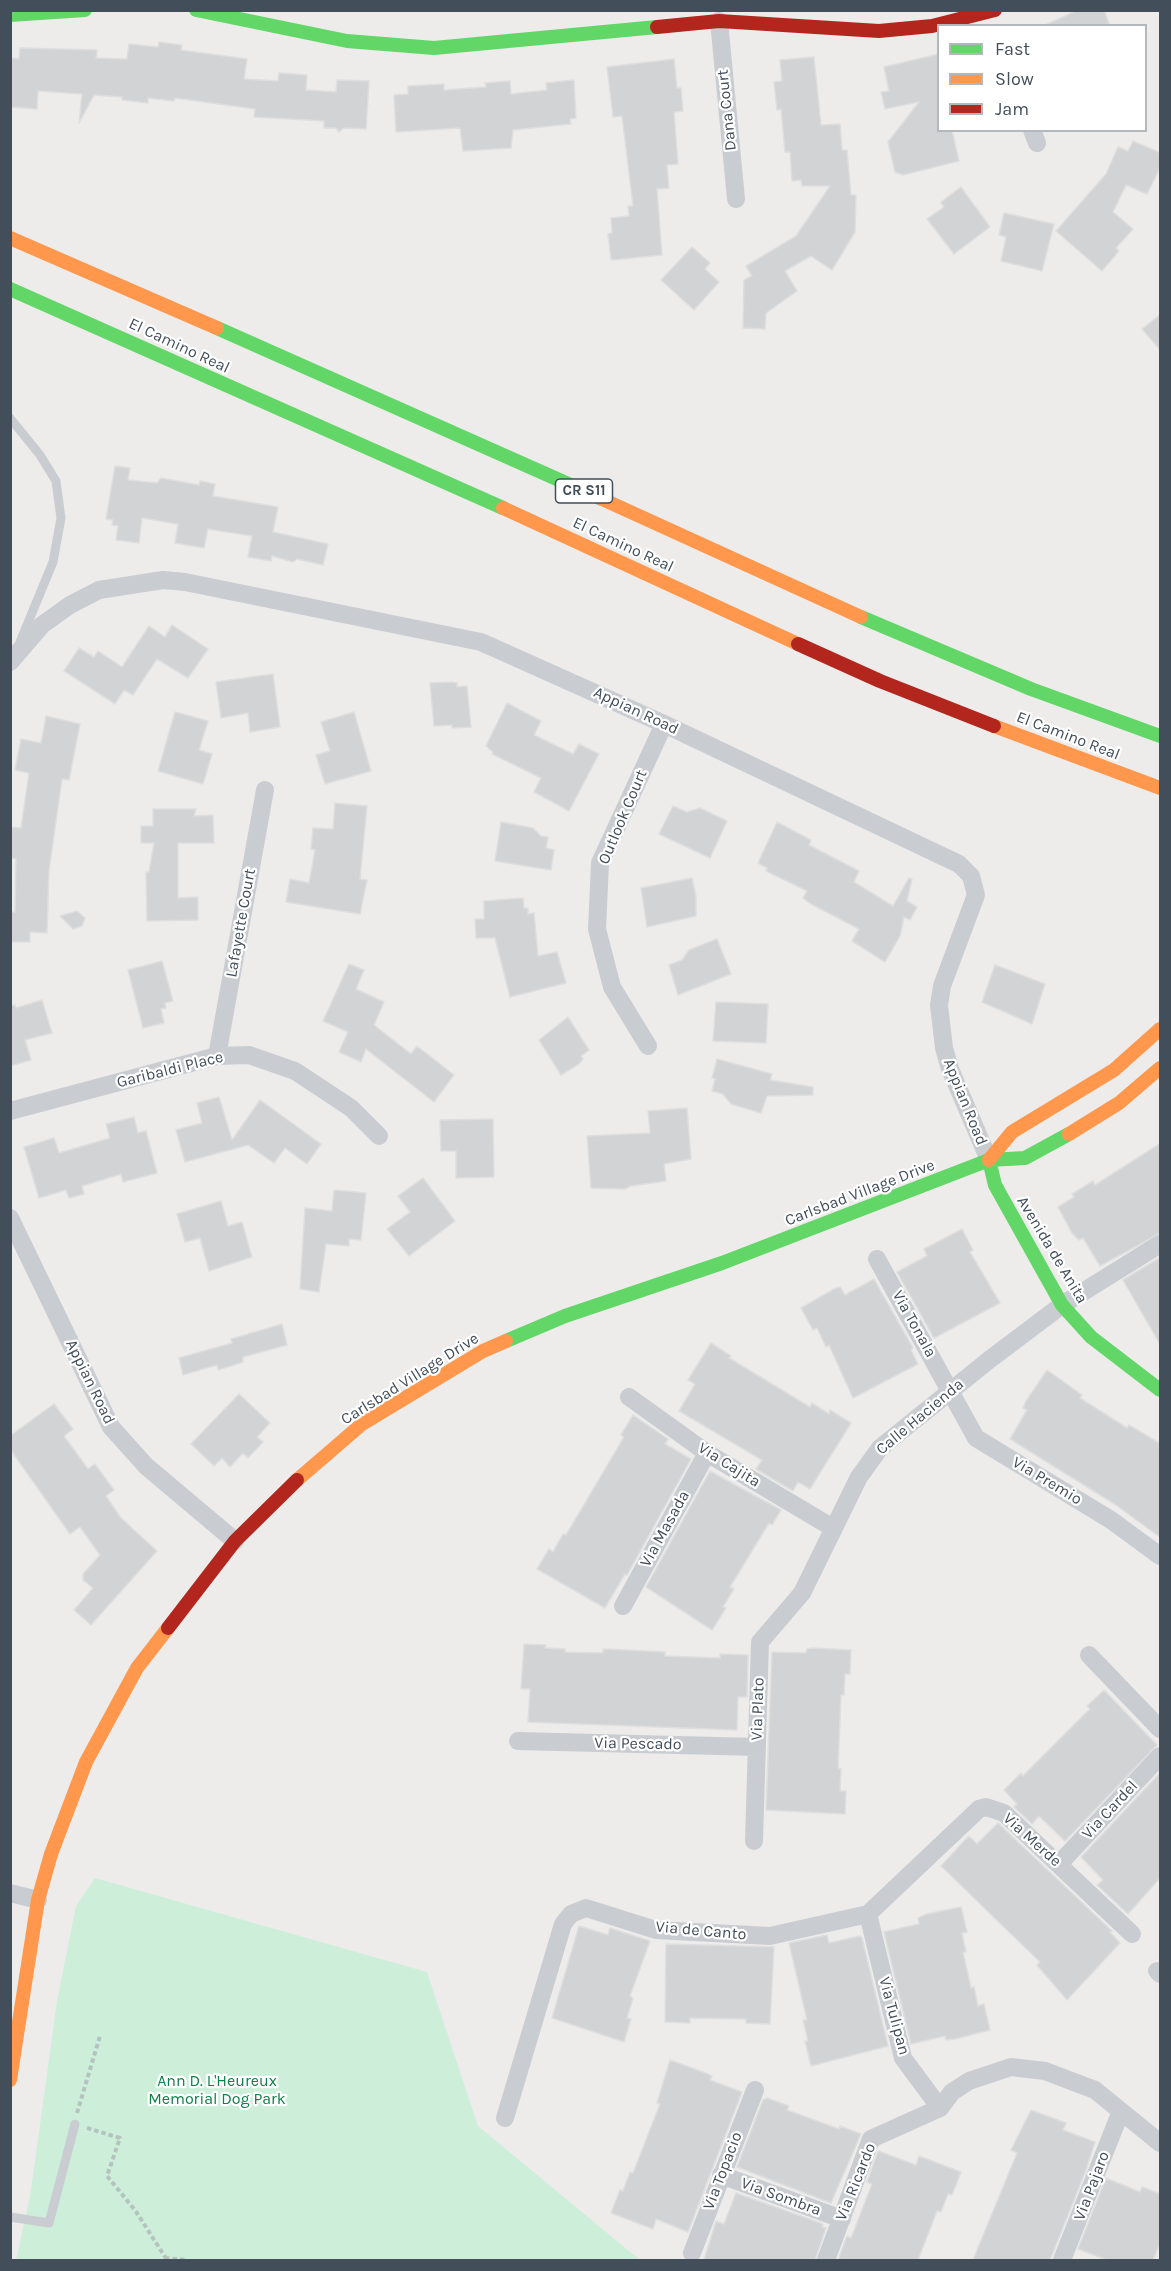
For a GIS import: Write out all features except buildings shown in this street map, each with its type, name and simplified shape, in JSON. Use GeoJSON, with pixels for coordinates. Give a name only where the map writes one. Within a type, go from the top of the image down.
{"type":"FeatureCollection","features":[{"type":"Feature","properties":{"kind":"main road"},"geometry":{"type":"LineString","coordinates":[[10,15],[85,10]]}},
{"type":"Feature","properties":{"kind":"main road"},"geometry":{"type":"LineString","coordinates":[[196,10],[347,41],[434,48],[719,21],[879,31],[937,25]]}},
{"type":"Feature","properties":{"kind":"main road"},"geometry":{"type":"LineString","coordinates":[[944,24],[993,16]]}},
{"type":"Feature","properties":{"kind":"main road","name":"El Camino Real"},"geometry":{"type":"LineString","coordinates":[[10,238],[369,393],[899,634],[1031,689],[1161,736]]}},
{"type":"Feature","properties":{"kind":"main road","name":"El Camino Real"},"geometry":{"type":"LineString","coordinates":[[10,289],[500,507],[880,681],[1098,766],[1161,788]]}},
{"type":"Feature","properties":{"kind":"main road","name":"Carlsbad Village Drive"},"geometry":{"type":"LineString","coordinates":[[989,1160],[1012,1132],[1052,1110],[1114,1070],[1161,1029]]}},
{"type":"Feature","properties":{"kind":"main road","name":"Carlsbad Village Drive"},"geometry":{"type":"LineString","coordinates":[[10,2080],[38,1900],[51,1854],[86,1762],[137,1668],[235,1541],[296,1480],[362,1424],[483,1351],[565,1316],[722,1263],[989,1160],[1026,1158],[1119,1103],[1161,1068]]}},
{"type":"Feature","properties":{"kind":"main road","name":"Avenida de Anita"},"geometry":{"type":"LineString","coordinates":[[989,1160],[995,1185],[1062,1305],[1091,1337],[1161,1390]]}},
{"type":"Feature","properties":{"kind":"street","name":"Dana Court"},"geometry":{"type":"LineString","coordinates":[[719,21],[736,199]]}},
{"type":"Feature","properties":{"kind":"street","name":"Appian Road"},"geometry":{"type":"LineString","coordinates":[[12,659],[42,625],[70,604],[99,590],[163,580],[185,582],[481,642],[664,724],[959,864],[970,876],[976,895],[949,967],[939,1005],[944,1048],[950,1069],[989,1160]]}},
{"type":"Feature","properties":{"kind":"street","name":"Outlook Court"},"geometry":{"type":"LineString","coordinates":[[648,1046],[612,987],[597,929],[600,863],[664,724]]}},
{"type":"Feature","properties":{"kind":"street","name":"Lafayette Court"},"geometry":{"type":"LineString","coordinates":[[217,1056],[265,790]]}},
{"type":"Feature","properties":{"kind":"street","name":"Garibaldi Place"},"geometry":{"type":"LineString","coordinates":[[10,1111],[217,1056],[249,1055],[295,1071],[351,1108],[379,1136]]}},
{"type":"Feature","properties":{"kind":"street","name":"Appian Road"},"geometry":{"type":"LineString","coordinates":[[10,1218],[111,1427],[146,1466],[235,1541]]}},
{"type":"Feature","properties":{"kind":"street","name":"Calle Hacienda"},"geometry":{"type":"LineString","coordinates":[[801,1593],[859,1477],[880,1448],[950,1390],[1062,1305],[1161,1244]]}},
{"type":"Feature","properties":{"kind":"street","name":"Via Tonala"},"geometry":{"type":"LineString","coordinates":[[877,1259],[950,1390]]}},
{"type":"Feature","properties":{"kind":"street","name":"Via Premio"},"geometry":{"type":"LineString","coordinates":[[950,1390],[976,1438],[1110,1520],[1161,1556]]}},
{"type":"Feature","properties":{"kind":"street","name":"Via Cajita"},"geometry":{"type":"LineString","coordinates":[[629,1397],[707,1453],[834,1528]]}},
{"type":"Feature","properties":{"kind":"street","name":"Via Masada"},"geometry":{"type":"LineString","coordinates":[[623,1606],[707,1453]]}},
{"type":"Feature","properties":{"kind":"street","name":"Via Plato"},"geometry":{"type":"LineString","coordinates":[[754,1840],[760,1642],[801,1593]]}},
{"type":"Feature","properties":{"kind":"street"},"geometry":{"type":"LineString","coordinates":[[1089,1655],[1161,1729]]}},
{"type":"Feature","properties":{"kind":"street","name":"Via Pescado"},"geometry":{"type":"LineString","coordinates":[[518,1741],[757,1747]]}},
{"type":"Feature","properties":{"kind":"street","name":"Via Cardel"},"geometry":{"type":"LineString","coordinates":[[1059,1864],[1161,1756]]}},
{"type":"Feature","properties":{"kind":"street","name":"Via Merde"},"geometry":{"type":"LineString","coordinates":[[867,1914],[979,1809],[986,1807],[1004,1813],[1132,1934]]}},
{"type":"Feature","properties":{"kind":"street"},"geometry":{"type":"LineString","coordinates":[[10,1893],[38,1900]]}},
{"type":"Feature","properties":{"kind":"street","name":"Via de Canto"},"geometry":{"type":"LineString","coordinates":[[505,2118],[564,1924],[571,1914],[586,1908],[656,1930],[770,1936],[867,1914]]}},
{"type":"Feature","properties":{"kind":"street","name":"Via Tulipan"},"geometry":{"type":"LineString","coordinates":[[867,1914],[903,2058],[940,2108]]}},
{"type":"Feature","properties":{"kind":"street"},"geometry":{"type":"LineString","coordinates":[[940,2108],[952,2092],[969,2081],[1011,2067],[1045,2071],[1095,2090],[1161,2143]]}},
{"type":"Feature","properties":{"kind":"street","name":"Via Topacio"},"geometry":{"type":"LineString","coordinates":[[692,2253],[755,2090]]}},
{"type":"Feature","properties":{"kind":"street","name":"Via Ricardo"},"geometry":{"type":"LineString","coordinates":[[825,2260],[871,2139],[940,2108]]}},
{"type":"Feature","properties":{"kind":"street","name":"Via Pajaro"},"geometry":{"type":"LineString","coordinates":[[1062,2260],[1121,2111]]}},
{"type":"Feature","properties":{"kind":"street","name":"Via Sombra"},"geometry":{"type":"LineString","coordinates":[[721,2175],[842,2219]]}},
{"type":"Feature","properties":{"kind":"lane"},"geometry":{"type":"LineString","coordinates":[[10,418],[40,455],[56,482],[61,518],[53,562],[12,659]]}},
{"type":"Feature","properties":{"kind":"lane"},"geometry":{"type":"LineString","coordinates":[[10,2217],[50,2223],[75,2124]]}},
{"type":"Feature","properties":{"kind":"path"},"geometry":{"type":"LineString","coordinates":[[100,2036],[75,2124],[120,2138],[107,2176],[135,2210],[165,2259],[187,2260]]}},
{"type":"Feature","properties":{"kind":"green space","name":"Ann D. L'Heureux Memorial Dog Park"},"geometry":{"type":"Polygon","coordinates":[[[95,1878],[427,1972],[478,2126],[640,2260],[16,2260],[30,2197],[57,2001],[76,1906],[95,1878]]]}},
{"type":"Feature","properties":{"kind":"traffic: fast"},"geometry":{"type":"LineString","coordinates":[[10,15],[85,10]]}},
{"type":"Feature","properties":{"kind":"traffic: fast"},"geometry":{"type":"LineString","coordinates":[[196,10],[347,41],[434,48],[657,27]]}},
{"type":"Feature","properties":{"kind":"traffic: fast"},"geometry":{"type":"LineString","coordinates":[[10,289],[503,508]]}},
{"type":"Feature","properties":{"kind":"traffic: fast"},"geometry":{"type":"LineString","coordinates":[[217,328],[602,499]]}},
{"type":"Feature","properties":{"kind":"traffic: fast"},"geometry":{"type":"LineString","coordinates":[[861,617],[1031,689],[1160,736]]}},
{"type":"Feature","properties":{"kind":"traffic: fast"},"geometry":{"type":"LineString","coordinates":[[506,1341],[565,1316],[722,1263],[989,1160],[1025,1158],[1069,1134]]}},
{"type":"Feature","properties":{"kind":"traffic: fast"},"geometry":{"type":"LineString","coordinates":[[989,1160],[995,1185],[1062,1305],[1091,1337],[1160,1390]]}},
{"type":"Feature","properties":{"kind":"traffic: slow"},"geometry":{"type":"LineString","coordinates":[[10,238],[217,328]]}},
{"type":"Feature","properties":{"kind":"traffic: slow"},"geometry":{"type":"LineString","coordinates":[[602,499],[861,617]]}},
{"type":"Feature","properties":{"kind":"traffic: slow"},"geometry":{"type":"LineString","coordinates":[[503,508],[798,644]]}},
{"type":"Feature","properties":{"kind":"traffic: slow"},"geometry":{"type":"LineString","coordinates":[[994,726],[1160,788]]}},
{"type":"Feature","properties":{"kind":"traffic: slow"},"geometry":{"type":"LineString","coordinates":[[989,1160],[1012,1132],[1114,1070],[1160,1029]]}},
{"type":"Feature","properties":{"kind":"traffic: slow"},"geometry":{"type":"LineString","coordinates":[[1069,1134],[1119,1103],[1160,1068]]}},
{"type":"Feature","properties":{"kind":"traffic: slow"},"geometry":{"type":"LineString","coordinates":[[297,1480],[362,1424],[483,1351],[506,1341]]}},
{"type":"Feature","properties":{"kind":"traffic: slow"},"geometry":{"type":"LineString","coordinates":[[10,2080],[38,1900],[51,1854],[86,1762],[137,1668],[168,1628]]}},
{"type":"Feature","properties":{"kind":"traffic: jam"},"geometry":{"type":"LineString","coordinates":[[940,24],[995,10]]}},
{"type":"Feature","properties":{"kind":"traffic: jam"},"geometry":{"type":"LineString","coordinates":[[657,27],[719,21],[879,31],[937,25]]}},
{"type":"Feature","properties":{"kind":"traffic: jam"},"geometry":{"type":"LineString","coordinates":[[798,644],[880,681],[994,726]]}},
{"type":"Feature","properties":{"kind":"traffic: jam"},"geometry":{"type":"LineString","coordinates":[[168,1628],[235,1541],[297,1480]]}}]}
